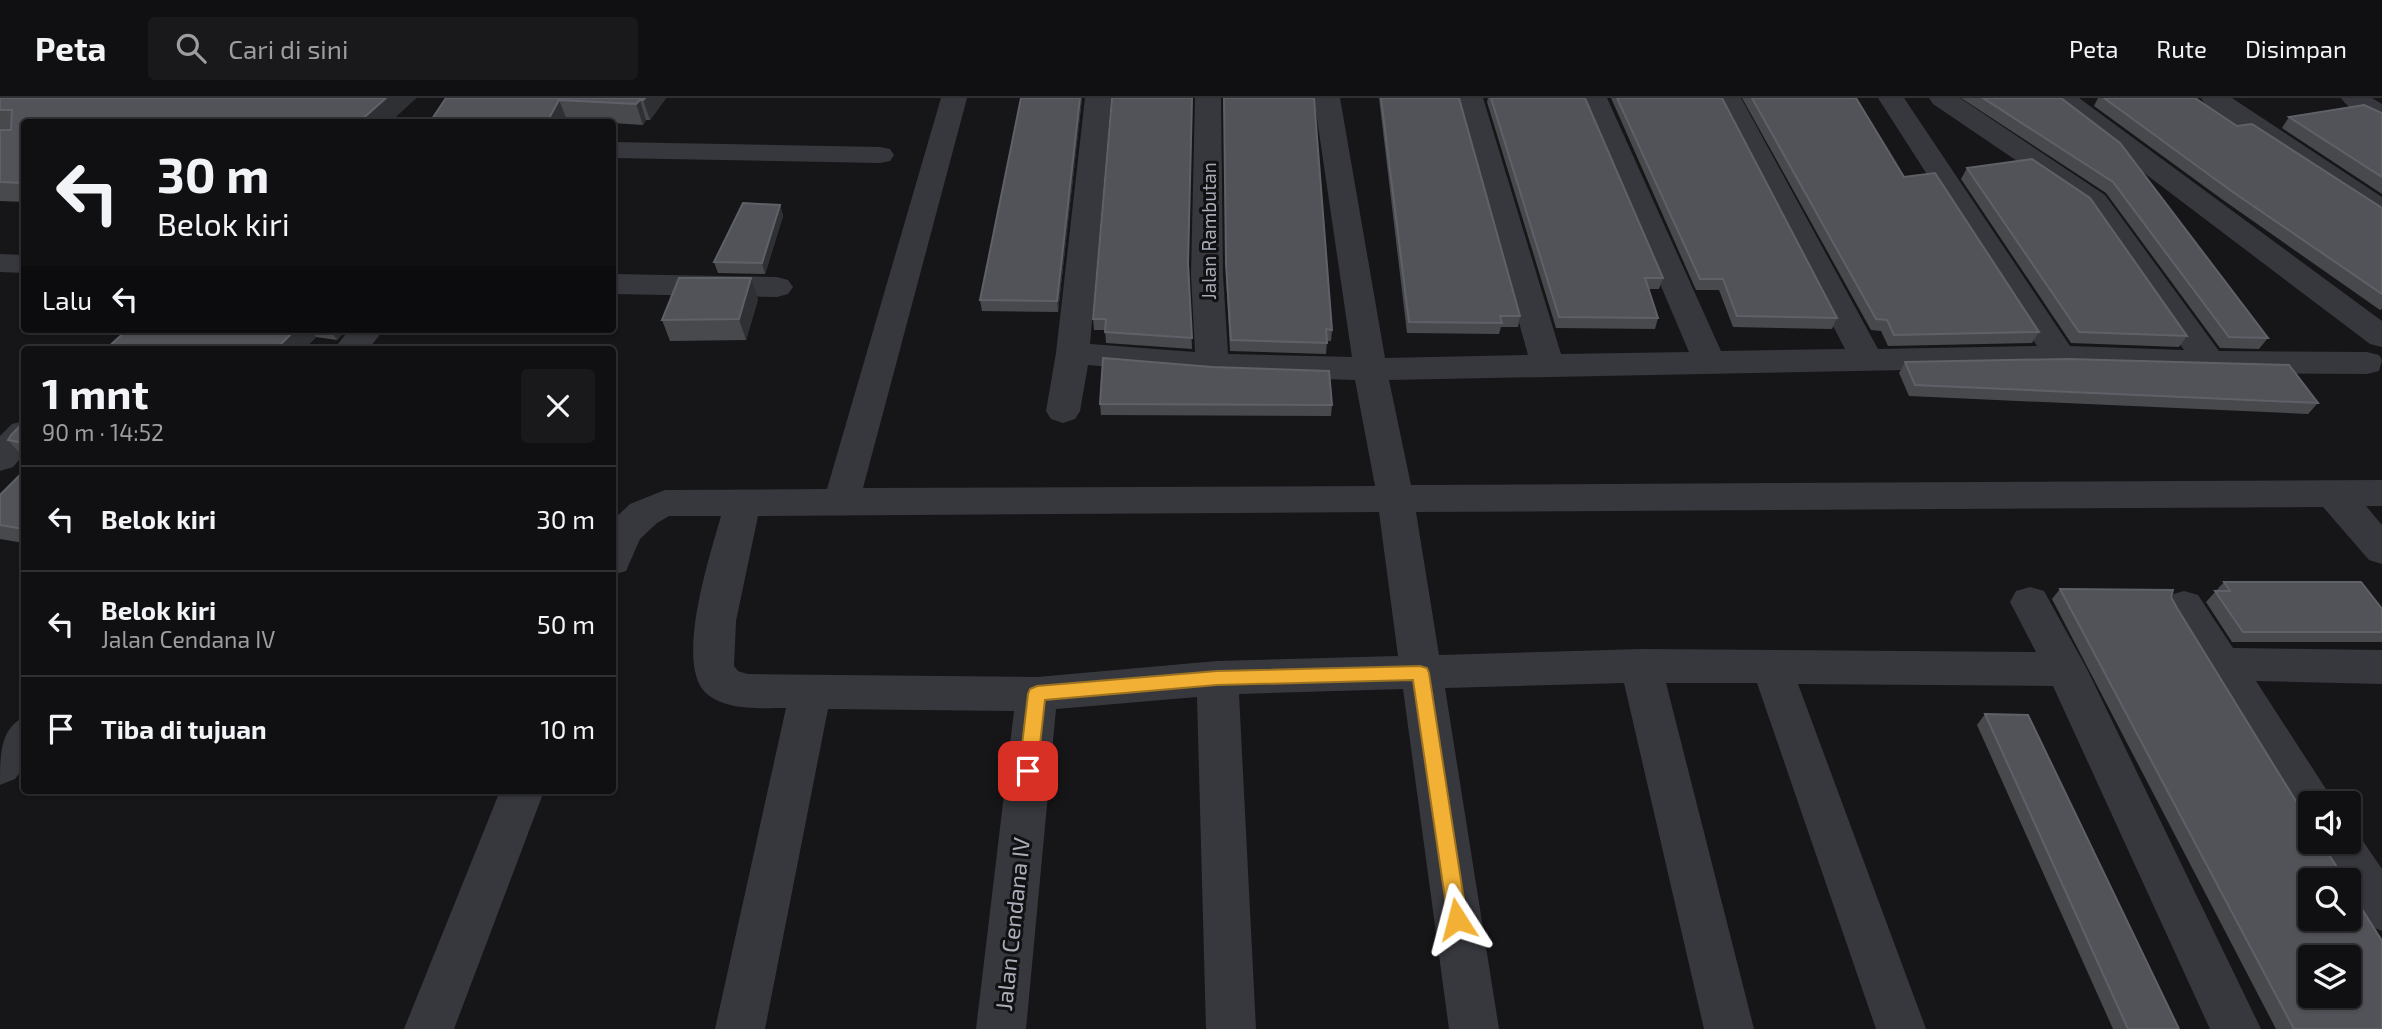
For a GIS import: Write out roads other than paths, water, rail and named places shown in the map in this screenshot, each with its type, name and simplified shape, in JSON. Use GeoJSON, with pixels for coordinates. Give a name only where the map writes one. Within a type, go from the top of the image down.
{"type":"FeatureCollection","features":[{"type":"Feature","properties":{"kind":"street"},"geometry":{"type":"LineString","coordinates":[[841,503],[954,98]]}},
{"type":"Feature","properties":{"kind":"street"},"geometry":{"type":"LineString","coordinates":[[1063,411],[1073,353],[1098,98]]}},
{"type":"Feature","properties":{"kind":"street","name":"Jalan Rambutan"},"geometry":{"type":"LineString","coordinates":[[1208,98],[1207,275],[1212,364]]}},
{"type":"Feature","properties":{"kind":"street"},"geometry":{"type":"LineString","coordinates":[[1327,98],[1370,369],[1396,500],[1474,1029]]}},
{"type":"Feature","properties":{"kind":"street"},"geometry":{"type":"LineString","coordinates":[[1470,98],[1548,365]]}},
{"type":"Feature","properties":{"kind":"street"},"geometry":{"type":"LineString","coordinates":[[1594,98],[1710,363]]}},
{"type":"Feature","properties":{"kind":"street"},"geometry":{"type":"LineString","coordinates":[[1728,98],[1867,359]]}},
{"type":"Feature","properties":{"kind":"street"},"geometry":{"type":"LineString","coordinates":[[1891,98],[2060,356]]}},
{"type":"Feature","properties":{"kind":"street"},"geometry":{"type":"LineString","coordinates":[[1942,98],[2095,201],[2209,362]]}},
{"type":"Feature","properties":{"kind":"street"},"geometry":{"type":"LineString","coordinates":[[2062,98],[2375,350]]}},
{"type":"Feature","properties":{"kind":"street"},"geometry":{"type":"LineString","coordinates":[[2214,98],[2382,210]]}},
{"type":"Feature","properties":{"kind":"street"},"geometry":{"type":"LineString","coordinates":[[2354,98],[2382,116]]}},
{"type":"Feature","properties":{"kind":"street"},"geometry":{"type":"LineString","coordinates":[[616,150],[880,155]]}},
{"type":"Feature","properties":{"kind":"street"},"geometry":{"type":"LineString","coordinates":[[0,263],[21,264]]}},
{"type":"Feature","properties":{"kind":"street"},"geometry":{"type":"LineString","coordinates":[[616,284],[777,287]]}},
{"type":"Feature","properties":{"kind":"street"},"geometry":{"type":"LineString","coordinates":[[1073,353],[1212,364],[1370,369],[2060,356],[2209,362],[2375,350]]}},
{"type":"Feature","properties":{"kind":"street"},"geometry":{"type":"LineString","coordinates":[[0,458],[21,436]]}},
{"type":"Feature","properties":{"kind":"street"},"geometry":{"type":"LineString","coordinates":[[2332,492],[2382,550]]}},
{"type":"Feature","properties":{"kind":"street"},"geometry":{"type":"LineString","coordinates":[[616,551],[624,532],[639,513],[665,503],[2382,493]]}},
{"type":"Feature","properties":{"kind":"street"},"geometry":{"type":"LineString","coordinates":[[743,503],[727,563],[711,660],[718,678],[732,687],[747,691],[1037,694],[1217,678],[1642,666],[2066,669]]}},
{"type":"Feature","properties":{"kind":"street"},"geometry":{"type":"LineString","coordinates":[[2030,602],[2066,669],[2236,1029]]}},
{"type":"Feature","properties":{"kind":"street"},"geometry":{"type":"LineString","coordinates":[[2184,606],[2305,791]]}},
{"type":"Feature","properties":{"kind":"street"},"geometry":{"type":"LineString","coordinates":[[2222,664],[2382,667]]}},
{"type":"Feature","properties":{"kind":"street"},"geometry":{"type":"LineString","coordinates":[[1642,666],[1729,1029]]}},
{"type":"Feature","properties":{"kind":"street"},"geometry":{"type":"LineString","coordinates":[[1772,668],[1901,1029]]}},
{"type":"Feature","properties":{"kind":"street"},"geometry":{"type":"LineString","coordinates":[[1217,678],[1231,1029]]}},
{"type":"Feature","properties":{"kind":"street"},"geometry":{"type":"LineString","coordinates":[[740,1029],[811,690]]}},
{"type":"Feature","properties":{"kind":"street","name":"Jalan Cendana IV"},"geometry":{"type":"LineString","coordinates":[[1001,1029],[1037,694]]}},
{"type":"Feature","properties":{"kind":"street"},"geometry":{"type":"LineString","coordinates":[[0,766],[21,739]]}},
{"type":"Feature","properties":{"kind":"street"},"geometry":{"type":"LineString","coordinates":[[429,1029],[521,794]]}},
{"type":"Feature","properties":{"kind":"street"},"geometry":{"type":"LineString","coordinates":[[2346,854],[2382,909]]}}]}
